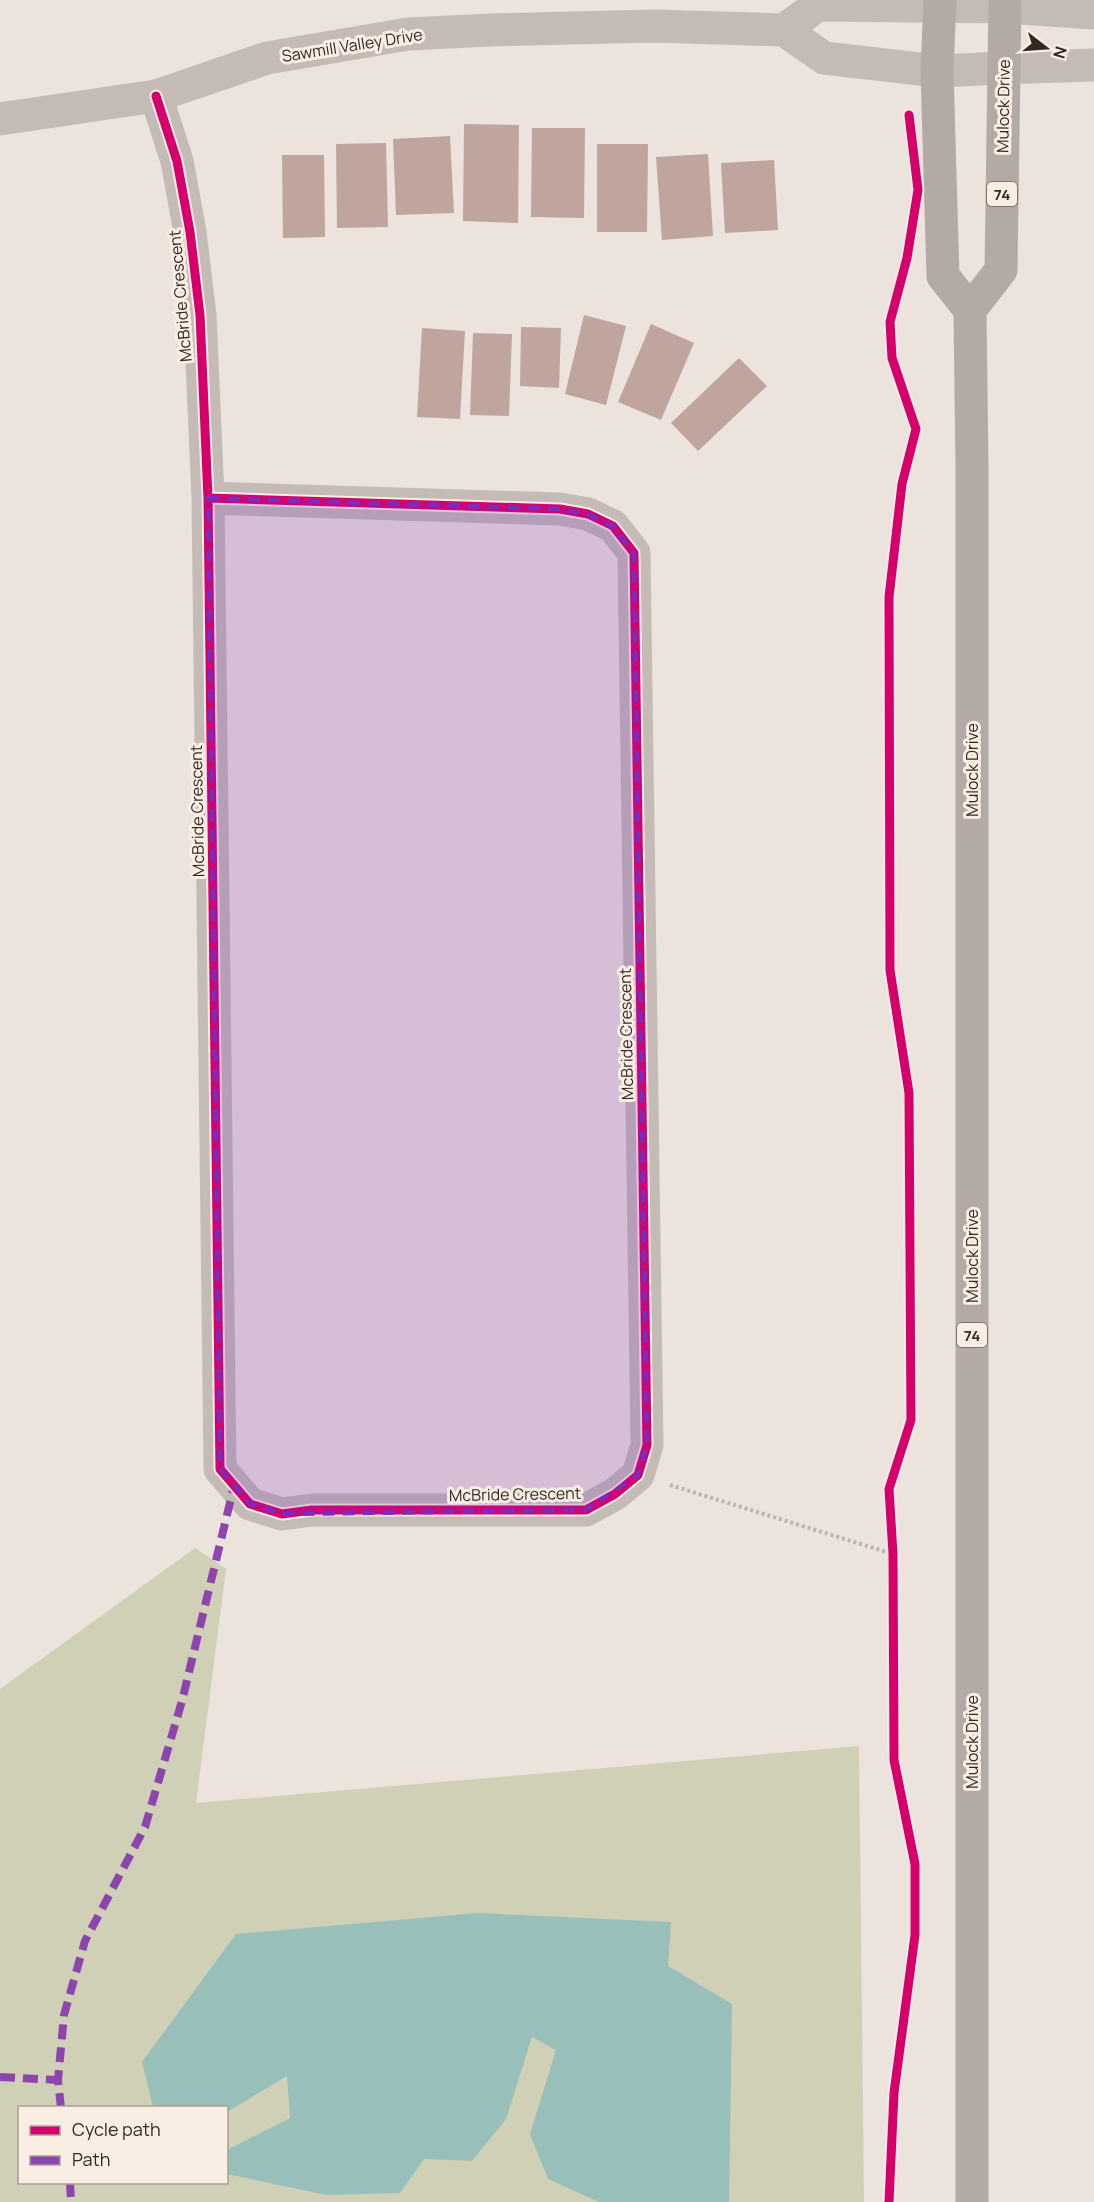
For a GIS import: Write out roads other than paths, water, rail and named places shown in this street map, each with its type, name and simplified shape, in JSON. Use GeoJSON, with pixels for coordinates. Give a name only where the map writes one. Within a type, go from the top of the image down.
{"type":"FeatureCollection","features":[{"type":"Feature","properties":{"kind":"main road"},"geometry":{"type":"LineString","coordinates":[[940,3],[937,70],[943,276],[970,310]]}},
{"type":"Feature","properties":{"kind":"main road","name":"Mulock Drive"},"geometry":{"type":"LineString","coordinates":[[972,2202],[972,468],[970,310],[1000,270],[1005,3]]}},
{"type":"Feature","properties":{"kind":"street"},"geometry":{"type":"LineString","coordinates":[[1094,13],[1005,3],[818,5],[784,30],[824,58],[937,70],[1094,65]]}},
{"type":"Feature","properties":{"kind":"street","name":"Sawmill Valley Drive"},"geometry":{"type":"LineString","coordinates":[[0,119],[156,96],[267,58],[408,34],[655,26],[784,30]]}},
{"type":"Feature","properties":{"kind":"street","name":"McBride Crescent"},"geometry":{"type":"LineString","coordinates":[[156,96],[177,161],[190,232],[200,315],[208,498],[220,1470],[250,1504],[282,1514],[312,1510],[586,1510],[615,1494],[638,1475],[647,1444],[634,553],[613,526],[588,514],[560,509],[208,498]]}},
{"type":"Feature","properties":{"kind":"water"},"geometry":{"type":"Polygon","coordinates":[[[478,1913],[671,1922],[668,1966],[732,2004],[729,2202],[599,2202],[548,2179],[530,2134],[556,2050],[532,2037],[506,2119],[472,2161],[424,2159],[400,2193],[326,2195],[228,2174],[228,2149],[290,2118],[287,2076],[228,2111],[228,2106],[153,2106],[142,2062],[236,1934],[478,1913]]]}}]}
